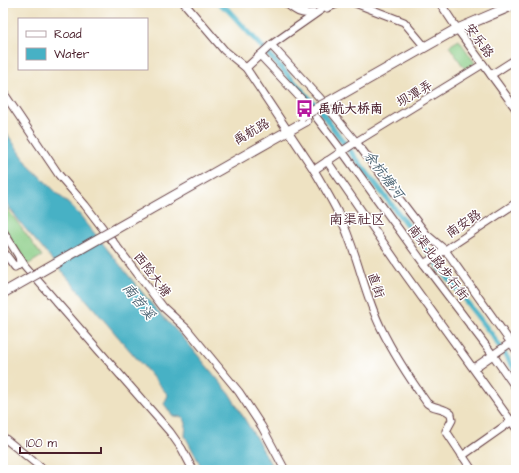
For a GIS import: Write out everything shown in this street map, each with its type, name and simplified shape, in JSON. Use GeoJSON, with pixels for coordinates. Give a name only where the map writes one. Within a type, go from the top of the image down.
{"type":"FeatureCollection","features":[{"type":"Feature","properties":{"kind":"main road"},"geometry":{"type":"LineString","coordinates":[[330,104],[425,47],[516,4]]}},
{"type":"Feature","properties":{"kind":"main road"},"geometry":{"type":"LineString","coordinates":[[330,104],[459,31],[516,8]]}},
{"type":"Feature","properties":{"kind":"main road","name":"禹航路"},"geometry":{"type":"LineString","coordinates":[[3,288],[330,104]]}},
{"type":"Feature","properties":{"kind":"main road"},"geometry":{"type":"LineString","coordinates":[[3,293],[271,138]]}},
{"type":"Feature","properties":{"kind":"street"},"geometry":{"type":"LineString","coordinates":[[184,3],[224,50],[246,68],[286,129]]}},
{"type":"Feature","properties":{"kind":"street"},"geometry":{"type":"LineString","coordinates":[[286,3],[301,13],[316,13],[339,3]]}},
{"type":"Feature","properties":{"kind":"street"},"geometry":{"type":"LineString","coordinates":[[246,68],[271,45],[331,3]]}},
{"type":"Feature","properties":{"kind":"street"},"geometry":{"type":"LineString","coordinates":[[355,3],[404,22],[425,47]]}},
{"type":"Feature","properties":{"kind":"street","name":"安乐路"},"geometry":{"type":"LineString","coordinates":[[440,3],[516,109]]}},
{"type":"Feature","properties":{"kind":"street"},"geometry":{"type":"LineString","coordinates":[[271,45],[320,98],[356,142],[427,235],[444,250],[514,341],[516,350]]}},
{"type":"Feature","properties":{"kind":"street","name":"南渠北路步行街"},"geometry":{"type":"LineString","coordinates":[[260,55],[308,105],[343,150],[424,264],[495,353],[516,388]]}},
{"type":"Feature","properties":{"kind":"street"},"geometry":{"type":"LineString","coordinates":[[491,75],[516,59]]}},
{"type":"Feature","properties":{"kind":"street","name":"坝潭弄"},"geometry":{"type":"LineString","coordinates":[[314,170],[343,150],[483,64]]}},
{"type":"Feature","properties":{"kind":"street","name":"西险大塘"},"geometry":{"type":"LineString","coordinates":[[3,92],[59,175],[86,205],[163,307],[187,329],[239,392],[262,427],[285,470]]}},
{"type":"Feature","properties":{"kind":"street","name":"直街"},"geometry":{"type":"LineString","coordinates":[[286,129],[314,170],[339,212],[351,241],[366,293],[380,327],[403,369],[427,403],[431,406],[444,409],[451,414],[452,420],[446,431],[462,456]]}},
{"type":"Feature","properties":{"kind":"street"},"geometry":{"type":"LineString","coordinates":[[327,161],[405,274],[514,420],[516,428]]}},
{"type":"Feature","properties":{"kind":"street","name":"南安路"},"geometry":{"type":"LineString","coordinates":[[424,264],[516,203]]}},
{"type":"Feature","properties":{"kind":"street"},"geometry":{"type":"LineString","coordinates":[[3,231],[25,266],[170,432],[182,449],[193,470]]}},
{"type":"Feature","properties":{"kind":"street"},"geometry":{"type":"LineString","coordinates":[[3,251],[15,267],[20,263],[19,256]]}},
{"type":"Feature","properties":{"kind":"street"},"geometry":{"type":"LineString","coordinates":[[474,368],[514,341]]}},
{"type":"Feature","properties":{"kind":"street"},"geometry":{"type":"LineString","coordinates":[[472,470],[462,456],[514,420]]}},
{"type":"Feature","properties":{"kind":"street"},"geometry":{"type":"LineString","coordinates":[[3,437],[44,470]]}},
{"type":"Feature","properties":{"kind":"green space"},"geometry":{"type":"Polygon","coordinates":[[[459,40],[475,63],[465,69],[449,46],[459,40]]]}},
{"type":"Feature","properties":{"kind":"green space"},"geometry":{"type":"Polygon","coordinates":[[[3,203],[42,256],[27,265],[3,228],[3,203]]]}},
{"type":"Feature","properties":{"kind":"water","name":"南苕溪"},"geometry":{"type":"Polygon","coordinates":[[[3,128],[30,167],[79,214],[154,307],[186,341],[229,393],[274,470],[203,470],[185,436],[186,423],[183,417],[173,416],[164,404],[168,395],[23,226],[3,199],[3,128]]]}},
{"type":"Feature","properties":{"kind":"waterway","name":"余杭塘河"},"geometry":{"type":"LineString","coordinates":[[219,3],[228,10],[319,109],[492,335],[516,371]]}},
{"type":"Feature","properties":{"kind":"place","name":"禹航大桥南"},"geometry":{"type":"Point","coordinates":[305,108]}},
{"type":"Feature","properties":{"kind":"district","name":"南渠社区"},"geometry":{"type":"Point","coordinates":[357,219]}}]}
